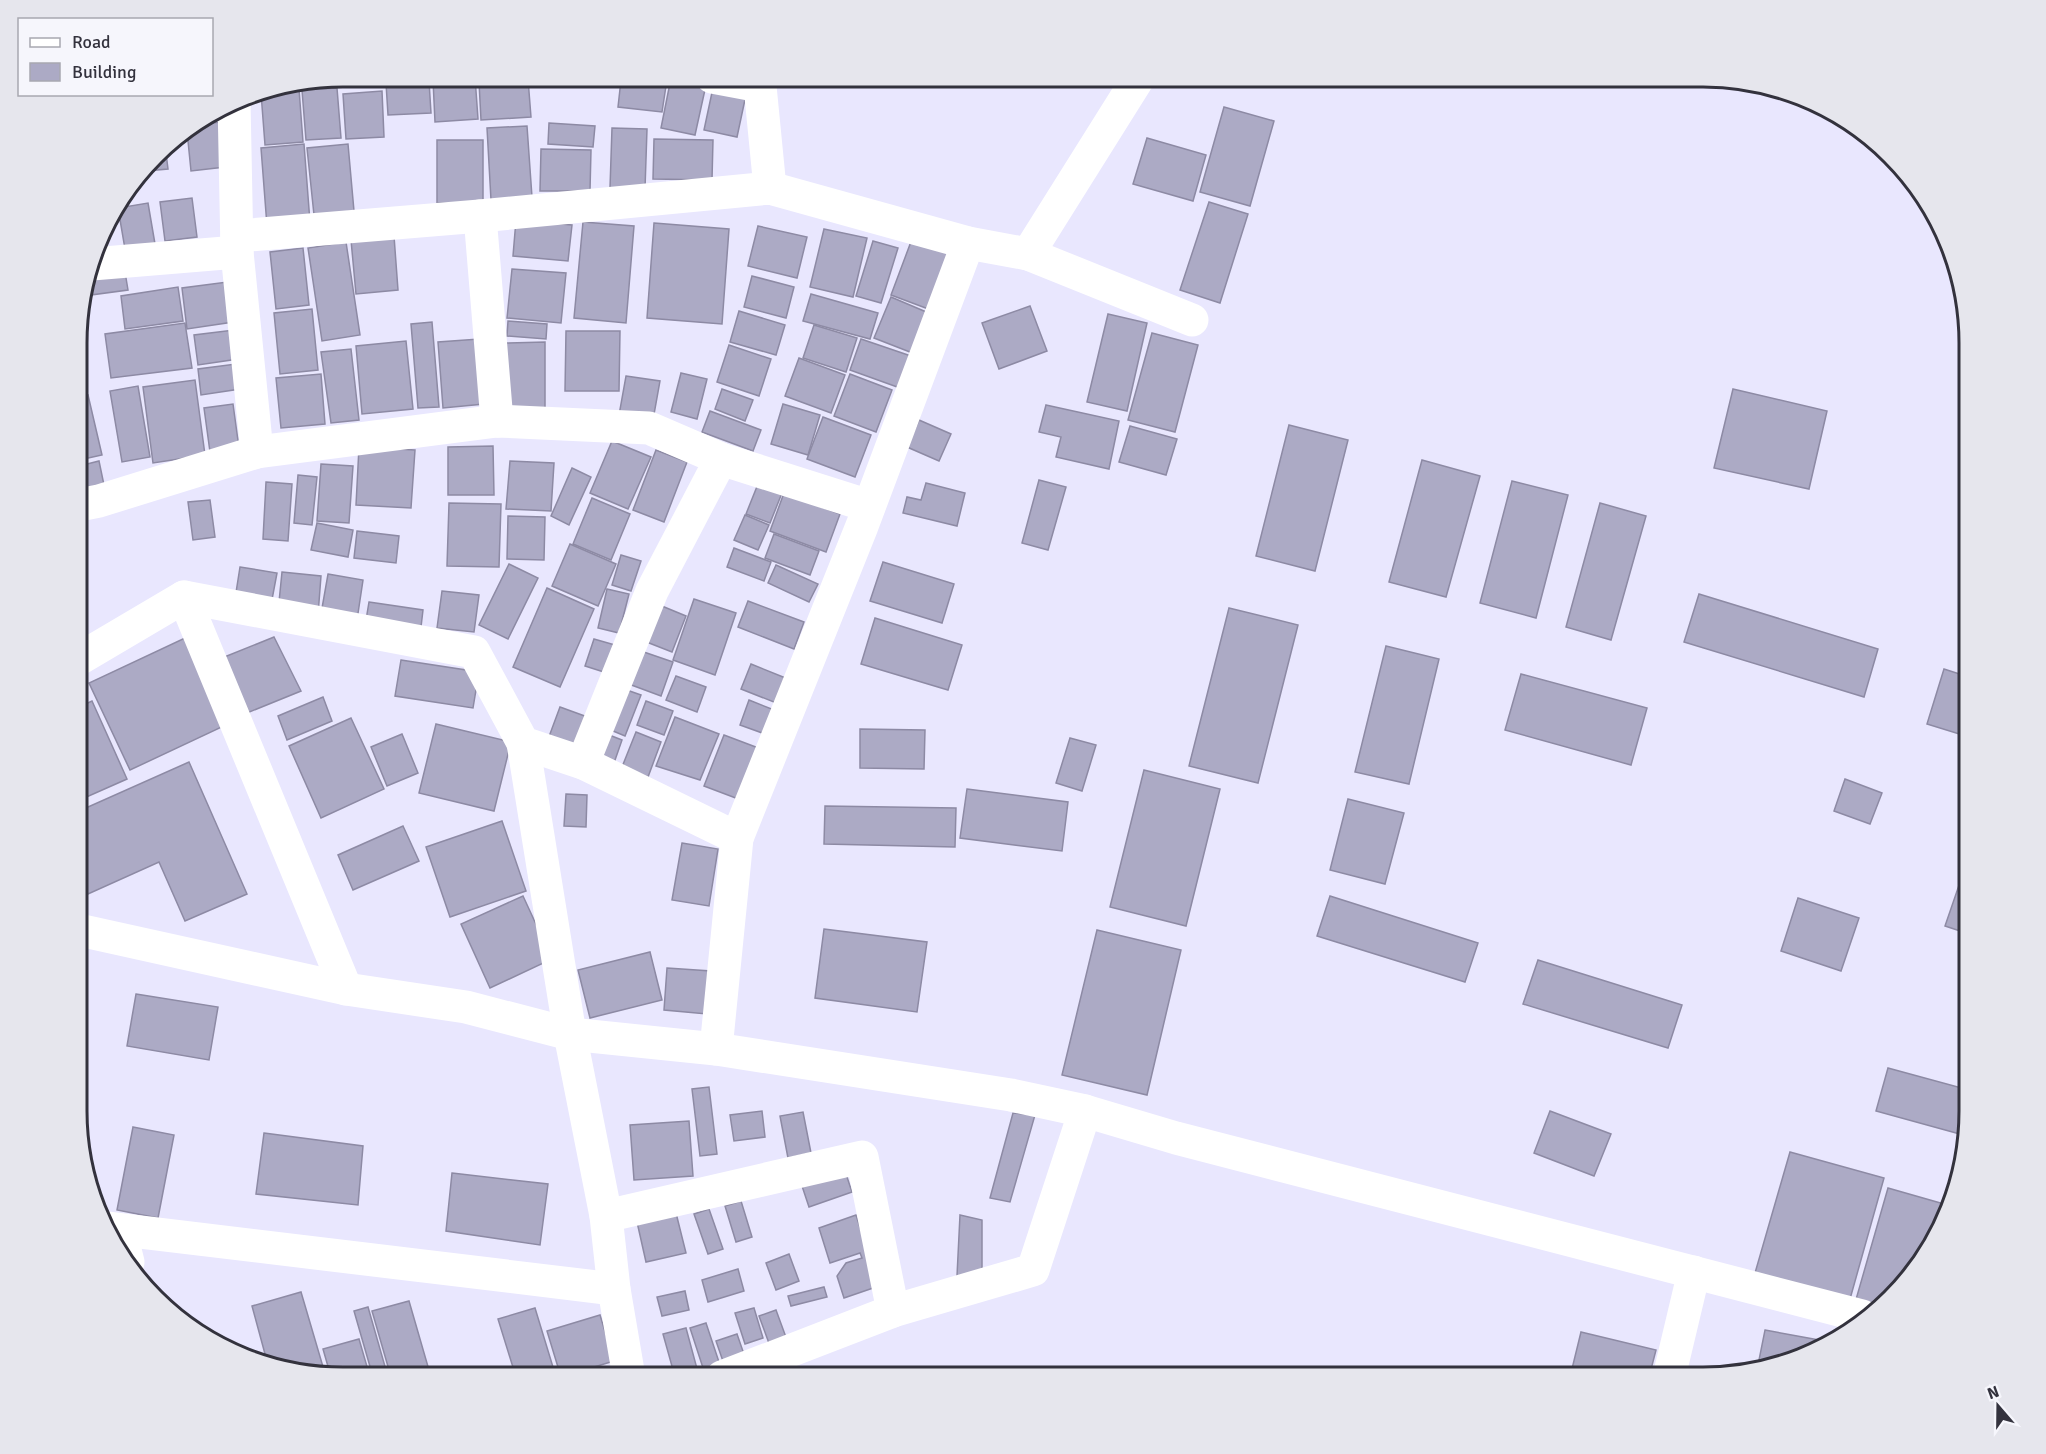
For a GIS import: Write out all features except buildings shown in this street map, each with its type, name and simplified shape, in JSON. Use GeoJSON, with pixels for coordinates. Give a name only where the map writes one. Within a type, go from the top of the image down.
{"type":"FeatureCollection","features":[{"type":"Feature","properties":{"kind":"street"},"geometry":{"type":"LineString","coordinates":[[762,87],[770,188]]}},
{"type":"Feature","properties":{"kind":"street"},"geometry":{"type":"LineString","coordinates":[[1028,254],[1133,87]]}},
{"type":"Feature","properties":{"kind":"street"},"geometry":{"type":"LineString","coordinates":[[234,111],[237,244],[257,452]]}},
{"type":"Feature","properties":{"kind":"street"},"geometry":{"type":"LineString","coordinates":[[100,263],[237,244],[480,216],[770,188],[968,243],[1028,254],[1192,320]]}},
{"type":"Feature","properties":{"kind":"street"},"geometry":{"type":"LineString","coordinates":[[480,216],[497,421]]}},
{"type":"Feature","properties":{"kind":"street"},"geometry":{"type":"LineString","coordinates":[[716,1050],[737,838],[869,506],[968,243]]}},
{"type":"Feature","properties":{"kind":"street"},"geometry":{"type":"LineString","coordinates":[[87,503],[257,452],[497,421],[649,428],[721,459],[869,506]]}},
{"type":"Feature","properties":{"kind":"street"},"geometry":{"type":"LineString","coordinates":[[583,764],[652,591],[721,459]]}},
{"type":"Feature","properties":{"kind":"street"},"geometry":{"type":"LineString","coordinates":[[184,597],[346,989]]}},
{"type":"Feature","properties":{"kind":"street"},"geometry":{"type":"LineString","coordinates":[[87,654],[184,597],[474,652],[522,743],[570,1034],[606,1216],[614,1289],[627,1367]]}},
{"type":"Feature","properties":{"kind":"street"},"geometry":{"type":"LineString","coordinates":[[522,743],[583,764],[737,838]]}},
{"type":"Feature","properties":{"kind":"street"},"geometry":{"type":"LineString","coordinates":[[87,932],[346,989],[466,1007],[570,1034],[716,1050],[1011,1095],[1085,1111],[1176,1138],[1858,1315]]}},
{"type":"Feature","properties":{"kind":"street"},"geometry":{"type":"LineString","coordinates":[[748,1367],[893,1311],[1033,1270],[1085,1111]]}},
{"type":"Feature","properties":{"kind":"street"},"geometry":{"type":"LineString","coordinates":[[606,1216],[862,1157],[893,1311]]}},
{"type":"Feature","properties":{"kind":"street"},"geometry":{"type":"LineString","coordinates":[[116,1229],[614,1289]]}},
{"type":"Feature","properties":{"kind":"street"},"geometry":{"type":"LineString","coordinates":[[1671,1367],[1694,1272]]}}]}
